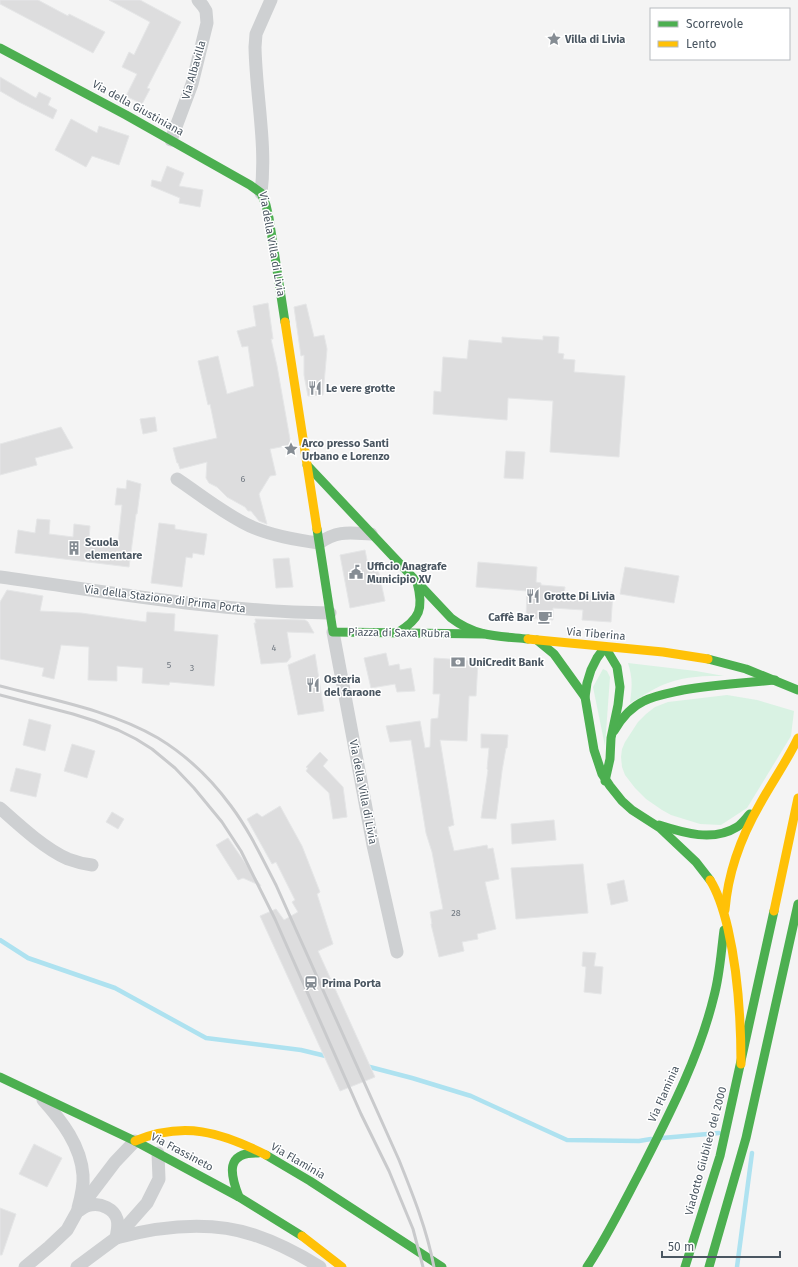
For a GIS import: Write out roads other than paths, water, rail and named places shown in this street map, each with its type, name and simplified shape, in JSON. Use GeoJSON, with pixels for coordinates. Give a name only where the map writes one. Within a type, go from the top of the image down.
{"type":"FeatureCollection","features":[{"type":"Feature","properties":{"kind":"main road","name":"Via della Giustiniana"},"geometry":{"type":"LineString","coordinates":[[0,48],[120,111],[250,185],[261,193]]}},
{"type":"Feature","properties":{"kind":"main road","name":"Via della Villa di Livia"},"geometry":{"type":"LineString","coordinates":[[261,193],[269,218],[307,465]]}},
{"type":"Feature","properties":{"kind":"main road"},"geometry":{"type":"LineString","coordinates":[[307,465],[371,534]]}},
{"type":"Feature","properties":{"kind":"main road","name":"Piazza di Saxa Rubra"},"geometry":{"type":"LineString","coordinates":[[307,465],[333,632],[483,634]]}},
{"type":"Feature","properties":{"kind":"main road","name":"Via Tiberina"},"geometry":{"type":"LineString","coordinates":[[371,534],[447,614],[458,623],[483,634],[663,652],[706,659],[748,670],[798,690]]}},
{"type":"Feature","properties":{"kind":"main road"},"geometry":{"type":"LineString","coordinates":[[397,633],[412,623],[420,611],[421,597],[417,582]]}},
{"type":"Feature","properties":{"kind":"main road"},"geometry":{"type":"LineString","coordinates":[[537,640],[554,654],[585,697]]}},
{"type":"Feature","properties":{"kind":"main road"},"geometry":{"type":"LineString","coordinates":[[605,781],[610,759],[611,738],[618,705],[620,680],[617,667],[605,647],[594,661],[590,672],[585,697],[596,759],[605,781],[622,802],[656,824],[692,834],[706,835],[729,832],[738,826],[759,804]]}},
{"type":"Feature","properties":{"kind":"main road"},"geometry":{"type":"LineString","coordinates":[[611,738],[616,728],[629,712],[644,701],[651,698],[697,687],[775,680]]}},
{"type":"Feature","properties":{"kind":"main road"},"geometry":{"type":"LineString","coordinates":[[725,918],[726,887],[729,874],[743,836],[759,804],[785,763],[798,738]]}},
{"type":"Feature","properties":{"kind":"main road"},"geometry":{"type":"LineString","coordinates":[[741,1064],[798,798]]}},
{"type":"Feature","properties":{"kind":"main road"},"geometry":{"type":"LineString","coordinates":[[656,824],[699,865],[708,876],[725,918],[731,941],[738,995],[741,1064]]}},
{"type":"Feature","properties":{"kind":"main road"},"geometry":{"type":"LineString","coordinates":[[709,1267],[746,1138],[798,904]]}},
{"type":"Feature","properties":{"kind":"main road","name":"Via Flaminia"},"geometry":{"type":"LineString","coordinates":[[587,1267],[613,1222],[665,1121],[702,1036],[712,1003],[720,963],[725,918]]}},
{"type":"Feature","properties":{"kind":"main road"},"geometry":{"type":"LineString","coordinates":[[765,1055],[784,1009]]}},
{"type":"Feature","properties":{"kind":"main road","name":"Viadotto Giubileo del 2000"},"geometry":{"type":"LineString","coordinates":[[686,1267],[720,1156],[741,1064]]}},
{"type":"Feature","properties":{"kind":"main road","name":"Via Frassineto"},"geometry":{"type":"LineString","coordinates":[[0,1077],[135,1141],[239,1196],[308,1240],[342,1267]]}},
{"type":"Feature","properties":{"kind":"main road","name":"Via Flaminia"},"geometry":{"type":"LineString","coordinates":[[135,1141],[147,1135],[182,1130],[199,1131],[234,1140],[284,1166],[442,1267]]}},
{"type":"Feature","properties":{"kind":"main road","name":"Via Flaminia"},"geometry":{"type":"LineString","coordinates":[[239,1196],[232,1178],[233,1164],[241,1155],[258,1153]]}},
{"type":"Feature","properties":{"kind":"main road"},"geometry":{"type":"LineString","coordinates":[[604,1257],[612,1235],[613,1222]]}},
{"type":"Feature","properties":{"kind":"street","name":"Via Albavilla"},"geometry":{"type":"LineString","coordinates":[[171,140],[192,84],[207,23],[206,11],[198,0]]}},
{"type":"Feature","properties":{"kind":"street","name":"Via della Villa di Livia"},"geometry":{"type":"LineString","coordinates":[[261,193],[262,157],[254,47],[256,34],[271,0]]}},
{"type":"Feature","properties":{"kind":"street"},"geometry":{"type":"LineString","coordinates":[[177,479],[230,515],[265,532],[319,543],[332,535],[344,532],[371,534]]}},
{"type":"Feature","properties":{"kind":"street","name":"Via della Stazione di Prima Porta"},"geometry":{"type":"LineString","coordinates":[[0,577],[250,610],[330,613]]}},
{"type":"Feature","properties":{"kind":"street","name":"Via della Villa di Livia"},"geometry":{"type":"LineString","coordinates":[[333,632],[373,845],[397,952]]}},
{"type":"Feature","properties":{"kind":"street"},"geometry":{"type":"LineString","coordinates":[[0,808],[60,855],[76,862],[92,866]]}},
{"type":"Feature","properties":{"kind":"street"},"geometry":{"type":"LineString","coordinates":[[39,1095],[66,1130],[80,1157],[83,1185],[78,1212]]}},
{"type":"Feature","properties":{"kind":"street"},"geometry":{"type":"LineString","coordinates":[[25,1267],[67,1230],[78,1212],[115,1162],[135,1141]]}},
{"type":"Feature","properties":{"kind":"street"},"geometry":{"type":"LineString","coordinates":[[77,1267],[116,1238],[142,1209],[154,1192],[159,1178],[158,1153]]}},
{"type":"Feature","properties":{"kind":"street"},"geometry":{"type":"LineString","coordinates":[[78,1212],[91,1204],[103,1206],[114,1212],[118,1220],[116,1238]]}},
{"type":"Feature","properties":{"kind":"street"},"geometry":{"type":"LineString","coordinates":[[116,1238],[147,1230],[186,1226],[221,1228],[263,1238],[292,1251],[320,1267]]}},
{"type":"Feature","properties":{"kind":"waterway"},"geometry":{"type":"LineString","coordinates":[[0,940],[28,958],[115,988],[206,1038],[301,1050],[330,1057]]}},
{"type":"Feature","properties":{"kind":"waterway"},"geometry":{"type":"LineString","coordinates":[[366,1066],[471,1096],[567,1140],[639,1141],[651,1139]]}},
{"type":"Feature","properties":{"kind":"waterway"},"geometry":{"type":"LineString","coordinates":[[662,1138],[719,1133]]}},
{"type":"Feature","properties":{"kind":"waterway"},"geometry":{"type":"LineString","coordinates":[[737,1267],[752,1153]]}},
{"type":"Feature","properties":{"kind":"railway"},"geometry":{"type":"LineString","coordinates":[[0,686],[61,701],[101,713],[140,728],[179,752],[216,787],[238,815],[276,885],[399,1160],[424,1226],[434,1267]]}},
{"type":"Feature","properties":{"kind":"railway"},"geometry":{"type":"LineString","coordinates":[[0,695],[95,721],[136,739],[152,749],[175,768],[194,788],[222,822],[241,851],[275,919],[361,1114],[389,1171],[413,1229],[423,1267]]}},
{"type":"Feature","properties":{"kind":"place","name":"Villa di Livia"},"geometry":{"type":"Point","coordinates":[554,39]}},
{"type":"Feature","properties":{"kind":"place","name":"Le vere grotte"},"geometry":{"type":"Point","coordinates":[315,388]}},
{"type":"Feature","properties":{"kind":"place","name":"Arco presso Santi Urbano e Lorenzo"},"geometry":{"type":"Point","coordinates":[291,449]}},
{"type":"Feature","properties":{"kind":"place","name":"Scuola elementare"},"geometry":{"type":"Point","coordinates":[74,548]}},
{"type":"Feature","properties":{"kind":"place","name":"Ufficio Anagrafe Municipio XV"},"geometry":{"type":"Point","coordinates":[356,572]}},
{"type":"Feature","properties":{"kind":"place","name":"Grotte Di Livia"},"geometry":{"type":"Point","coordinates":[533,596]}},
{"type":"Feature","properties":{"kind":"place","name":"Caffè Bar"},"geometry":{"type":"Point","coordinates":[545,617]}},
{"type":"Feature","properties":{"kind":"place","name":"UniCredit Bank"},"geometry":{"type":"Point","coordinates":[458,662]}},
{"type":"Feature","properties":{"kind":"place","name":"Osteria del faraone"},"geometry":{"type":"Point","coordinates":[313,685]}},
{"type":"Feature","properties":{"kind":"place","name":"Prima Porta"},"geometry":{"type":"Point","coordinates":[311,983]}}]}
